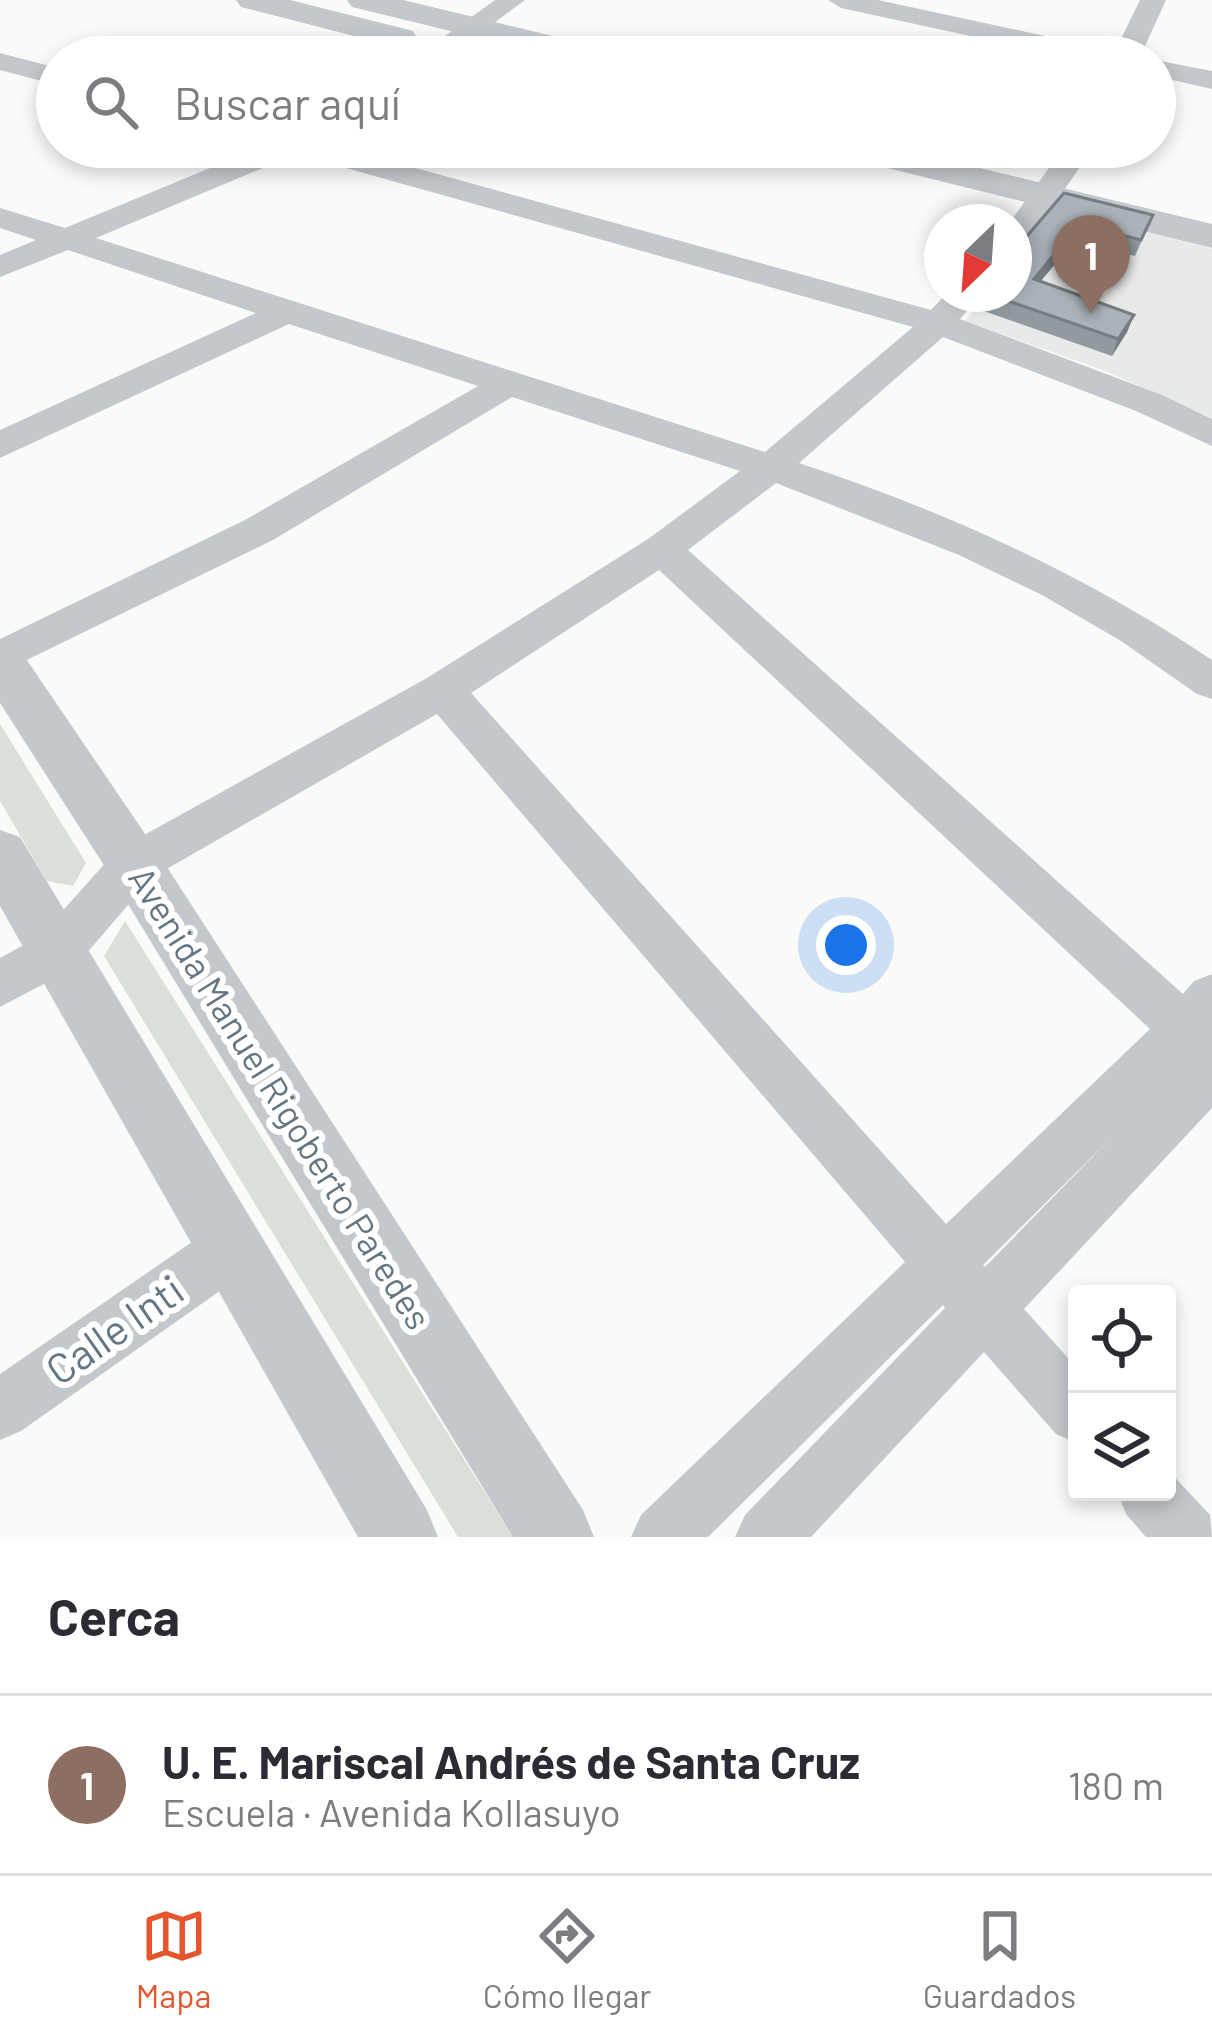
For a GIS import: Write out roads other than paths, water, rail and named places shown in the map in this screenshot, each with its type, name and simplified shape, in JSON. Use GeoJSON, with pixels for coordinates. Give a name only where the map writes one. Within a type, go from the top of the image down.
{"type":"FeatureCollection","features":[{"type":"Feature","properties":{"kind":"street"},"geometry":{"type":"LineString","coordinates":[[252,0],[378,36]]}},
{"type":"Feature","properties":{"kind":"street"},"geometry":{"type":"LineString","coordinates":[[363,0],[458,36]]}},
{"type":"Feature","properties":{"kind":"street"},"geometry":{"type":"LineString","coordinates":[[483,36],[512,0]]}},
{"type":"Feature","properties":{"kind":"street"},"geometry":{"type":"LineString","coordinates":[[841,0],[939,10],[1032,36]]}},
{"type":"Feature","properties":{"kind":"street"},"geometry":{"type":"LineString","coordinates":[[1136,36],[1153,0]]}},
{"type":"Feature","properties":{"kind":"street"},"geometry":{"type":"LineString","coordinates":[[0,62],[36,71]]}},
{"type":"Feature","properties":{"kind":"street"},"geometry":{"type":"LineString","coordinates":[[1176,72],[1212,80]]}},
{"type":"Feature","properties":{"kind":"street"},"geometry":{"type":"LineString","coordinates":[[0,267],[237,168]]}},
{"type":"Feature","properties":{"kind":"street"},"geometry":{"type":"LineString","coordinates":[[389,168],[924,302]]}},
{"type":"Feature","properties":{"kind":"street"},"geometry":{"type":"LineString","coordinates":[[1063,170],[1212,205]]}},
{"type":"Feature","properties":{"kind":"street"},"geometry":{"type":"LineString","coordinates":[[1063,170],[1212,236]]}},
{"type":"Feature","properties":{"kind":"street"},"geometry":{"type":"LineString","coordinates":[[1032,214],[1063,170]]}},
{"type":"Feature","properties":{"kind":"street"},"geometry":{"type":"LineString","coordinates":[[0,218],[770,468],[986,550],[1116,619],[1212,682]]}},
{"type":"Feature","properties":{"kind":"street"},"geometry":{"type":"LineString","coordinates":[[0,445],[286,312]]}},
{"type":"Feature","properties":{"kind":"street"},"geometry":{"type":"LineString","coordinates":[[0,983],[57,952],[134,864],[442,690],[662,549],[770,468],[948,312]]}},
{"type":"Feature","properties":{"kind":"street"},"geometry":{"type":"LineString","coordinates":[[957,312],[1212,434]]}},
{"type":"Feature","properties":{"kind":"street"},"geometry":{"type":"LineString","coordinates":[[0,659],[199,559],[464,413],[507,384]]}},
{"type":"Feature","properties":{"kind":"street"},"geometry":{"type":"LineString","coordinates":[[662,549],[1205,1037],[963,1286],[663,1537]]}},
{"type":"Feature","properties":{"kind":"street","name":"Avenida Manuel Rigoberto Paredes"},"geometry":{"type":"LineString","coordinates":[[0,659],[556,1537]]}},
{"type":"Feature","properties":{"kind":"street"},"geometry":{"type":"LineString","coordinates":[[442,690],[1068,1403]]}},
{"type":"Feature","properties":{"kind":"street"},"geometry":{"type":"LineString","coordinates":[[0,854],[400,1537]]}},
{"type":"Feature","properties":{"kind":"street","name":"Calle Inti"},"geometry":{"type":"LineString","coordinates":[[0,1410],[231,1250]]}},
{"type":"Feature","properties":{"kind":"street"},"geometry":{"type":"LineString","coordinates":[[767,1537],[963,1286]]}},
{"type":"Feature","properties":{"kind":"street"},"geometry":{"type":"LineString","coordinates":[[1156,1501],[1188,1537]]}},
{"type":"Feature","properties":{"kind":"place","name":"U. E. Mariscal Andrés de Santa Cruz"},"geometry":{"type":"Point","coordinates":[1091,314]}}]}
